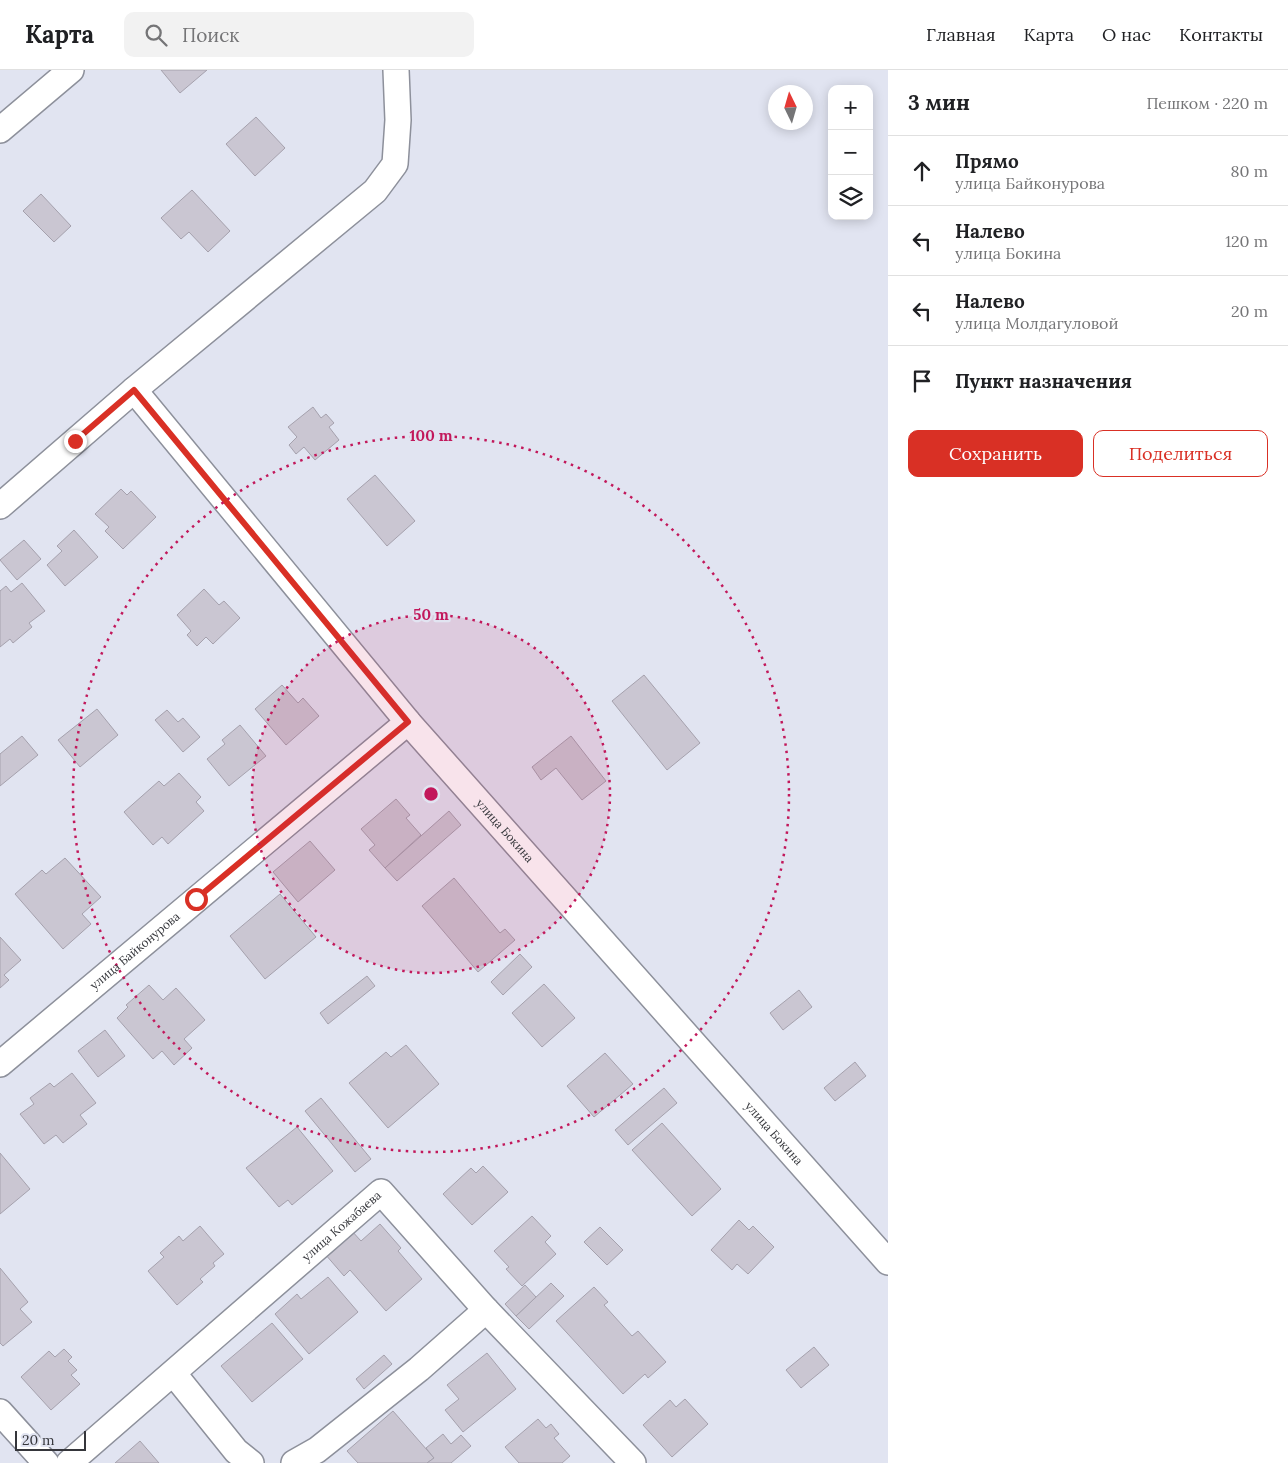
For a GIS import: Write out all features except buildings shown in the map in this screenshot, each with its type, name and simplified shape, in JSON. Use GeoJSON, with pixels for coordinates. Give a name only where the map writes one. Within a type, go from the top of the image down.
{"type":"FeatureCollection","features":[{"type":"Feature","properties":{"kind":"street"},"geometry":{"type":"LineString","coordinates":[[0,130],[71,70]]}},
{"type":"Feature","properties":{"kind":"street"},"geometry":{"type":"LineString","coordinates":[[0,506],[134,390],[375,191],[395,164],[398,120],[396,70]]}},
{"type":"Feature","properties":{"kind":"street","name":"улица Бокина"},"geometry":{"type":"LineString","coordinates":[[134,390],[408,722],[888,1262]]}},
{"type":"Feature","properties":{"kind":"street","name":"улица Байконурова"},"geometry":{"type":"LineString","coordinates":[[0,1064],[408,722]]}},
{"type":"Feature","properties":{"kind":"street","name":"улица Кожабаева"},"geometry":{"type":"LineString","coordinates":[[69,1463],[174,1374],[381,1192],[486,1310],[633,1463]]}},
{"type":"Feature","properties":{"kind":"street"},"geometry":{"type":"LineString","coordinates":[[294,1463],[317,1450],[419,1369],[486,1310]]}},
{"type":"Feature","properties":{"kind":"street"},"geometry":{"type":"LineString","coordinates":[[174,1374],[236,1451],[251,1463]]}},
{"type":"Feature","properties":{"kind":"street"},"geometry":{"type":"LineString","coordinates":[[0,1412],[46,1463]]}},
{"type":"Feature","properties":{"kind":"route"},"geometry":{"type":"LineString","coordinates":[[75,441],[134,390],[408,722],[196,899]]}}]}
